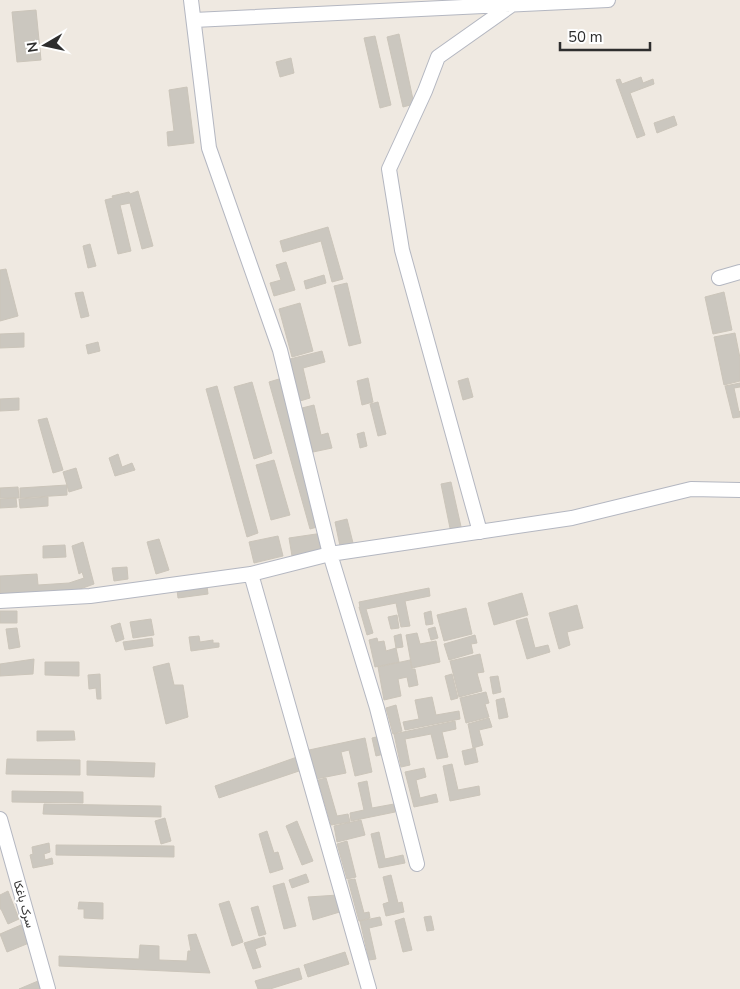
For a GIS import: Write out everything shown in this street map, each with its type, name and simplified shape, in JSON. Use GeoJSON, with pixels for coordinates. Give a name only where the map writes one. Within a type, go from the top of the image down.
{"type":"FeatureCollection","features":[{"type":"Feature","properties":{"kind":"street"},"geometry":{"type":"LineString","coordinates":[[191,0],[209,148],[280,350],[330,554],[378,708],[418,864]]}},
{"type":"Feature","properties":{"kind":"street"},"geometry":{"type":"LineString","coordinates":[[194,20],[608,0]]}},
{"type":"Feature","properties":{"kind":"street"},"geometry":{"type":"LineString","coordinates":[[480,532],[402,250],[389,169],[438,58],[513,4]]}},
{"type":"Feature","properties":{"kind":"street"},"geometry":{"type":"LineString","coordinates":[[720,278],[740,272]]}},
{"type":"Feature","properties":{"kind":"street"},"geometry":{"type":"LineString","coordinates":[[0,601],[90,596],[251,574],[330,554],[572,518],[691,489],[740,490]]}},
{"type":"Feature","properties":{"kind":"street"},"geometry":{"type":"LineString","coordinates":[[251,574],[369,989]]}},
{"type":"Feature","properties":{"kind":"street","name":"سرک باغکا"},"geometry":{"type":"LineString","coordinates":[[0,819],[48,989]]}},
{"type":"Feature","properties":{"kind":"building"},"geometry":{"type":"Polygon","coordinates":[[[36,10],[41,60],[17,62],[12,12],[36,10]]]}},
{"type":"Feature","properties":{"kind":"building"},"geometry":{"type":"Polygon","coordinates":[[[399,34],[414,104],[403,107],[387,37],[399,34]]]}},
{"type":"Feature","properties":{"kind":"building"},"geometry":{"type":"Polygon","coordinates":[[[375,36],[391,105],[380,108],[364,38],[375,36]]]}},
{"type":"Feature","properties":{"kind":"building"},"geometry":{"type":"Polygon","coordinates":[[[291,58],[294,73],[280,77],[276,62],[291,58]]]}},
{"type":"Feature","properties":{"kind":"building"},"geometry":{"type":"Polygon","coordinates":[[[641,77],[643,83],[653,79],[654,84],[630,93],[645,135],[637,138],[616,80],[620,79],[622,84],[641,77]]]}},
{"type":"Feature","properties":{"kind":"building"},"geometry":{"type":"Polygon","coordinates":[[[187,87],[194,143],[168,146],[167,132],[174,131],[169,90],[187,87]]]}},
{"type":"Feature","properties":{"kind":"building"},"geometry":{"type":"Polygon","coordinates":[[[674,116],[677,125],[657,133],[654,123],[674,116]]]}},
{"type":"Feature","properties":{"kind":"building"},"geometry":{"type":"Polygon","coordinates":[[[138,191],[153,246],[142,249],[130,203],[120,205],[131,251],[118,254],[105,200],[113,198],[112,196],[138,191]]]}},
{"type":"Feature","properties":{"kind":"building"},"geometry":{"type":"Polygon","coordinates":[[[328,227],[343,279],[332,282],[321,241],[283,252],[280,241],[328,227]]]}},
{"type":"Feature","properties":{"kind":"building"},"geometry":{"type":"Polygon","coordinates":[[[90,244],[96,266],[88,268],[83,246],[90,244]]]}},
{"type":"Feature","properties":{"kind":"building"},"geometry":{"type":"Polygon","coordinates":[[[286,262],[295,290],[274,296],[270,283],[281,280],[276,265],[286,262]]]}},
{"type":"Feature","properties":{"kind":"building"},"geometry":{"type":"Polygon","coordinates":[[[6,269],[18,316],[0,321],[0,270],[6,269]]]}},
{"type":"Feature","properties":{"kind":"building"},"geometry":{"type":"Polygon","coordinates":[[[324,275],[326,283],[306,289],[304,281],[324,275]]]}},
{"type":"Feature","properties":{"kind":"building"},"geometry":{"type":"Polygon","coordinates":[[[347,283],[361,343],[349,346],[334,286],[347,283]]]}},
{"type":"Feature","properties":{"kind":"building"},"geometry":{"type":"Polygon","coordinates":[[[83,292],[89,316],[81,318],[75,293],[83,292]]]}},
{"type":"Feature","properties":{"kind":"building"},"geometry":{"type":"Polygon","coordinates":[[[724,292],[732,330],[713,334],[705,297],[724,292]]]}},
{"type":"Feature","properties":{"kind":"building"},"geometry":{"type":"Polygon","coordinates":[[[300,303],[313,351],[292,357],[279,309],[300,303]]]}},
{"type":"Feature","properties":{"kind":"building"},"geometry":{"type":"Polygon","coordinates":[[[24,333],[24,347],[0,348],[0,334],[24,333]]]}},
{"type":"Feature","properties":{"kind":"building"},"geometry":{"type":"Polygon","coordinates":[[[735,333],[740,358],[740,381],[724,385],[714,337],[735,333]]]}},
{"type":"Feature","properties":{"kind":"building"},"geometry":{"type":"Polygon","coordinates":[[[98,342],[100,351],[88,354],[86,345],[98,342]]]}},
{"type":"Feature","properties":{"kind":"building"},"geometry":{"type":"Polygon","coordinates":[[[322,351],[325,362],[303,368],[310,398],[300,401],[290,359],[322,351]]]}},
{"type":"Feature","properties":{"kind":"building"},"geometry":{"type":"Polygon","coordinates":[[[368,378],[373,402],[362,405],[357,381],[368,378]]]}},
{"type":"Feature","properties":{"kind":"building"},"geometry":{"type":"Polygon","coordinates":[[[468,378],[473,397],[463,400],[458,381],[468,378]]]}},
{"type":"Feature","properties":{"kind":"building"},"geometry":{"type":"Polygon","coordinates":[[[279,379],[321,526],[310,529],[269,382],[279,379]]]}},
{"type":"Feature","properties":{"kind":"building"},"geometry":{"type":"Polygon","coordinates":[[[252,382],[272,453],[254,459],[234,387],[252,382]]]}},
{"type":"Feature","properties":{"kind":"building"},"geometry":{"type":"Polygon","coordinates":[[[740,383],[740,387],[734,388],[740,417],[733,418],[725,386],[740,383]]]}},
{"type":"Feature","properties":{"kind":"building"},"geometry":{"type":"Polygon","coordinates":[[[217,386],[258,533],[247,537],[206,389],[217,386]]]}},
{"type":"Feature","properties":{"kind":"building"},"geometry":{"type":"Polygon","coordinates":[[[19,398],[19,410],[0,411],[0,399],[19,398]]]}},
{"type":"Feature","properties":{"kind":"building"},"geometry":{"type":"Polygon","coordinates":[[[378,402],[386,434],[378,436],[370,404],[378,402]]]}},
{"type":"Feature","properties":{"kind":"building"},"geometry":{"type":"Polygon","coordinates":[[[314,405],[321,435],[328,433],[332,448],[313,452],[302,408],[314,405]]]}},
{"type":"Feature","properties":{"kind":"building"},"geometry":{"type":"Polygon","coordinates":[[[47,418],[63,470],[53,473],[38,420],[47,418]]]}},
{"type":"Feature","properties":{"kind":"building"},"geometry":{"type":"Polygon","coordinates":[[[364,432],[367,446],[360,448],[357,434],[364,432]]]}},
{"type":"Feature","properties":{"kind":"building"},"geometry":{"type":"Polygon","coordinates":[[[118,454],[122,467],[132,463],[135,470],[115,476],[109,458],[118,454]]]}},
{"type":"Feature","properties":{"kind":"building"},"geometry":{"type":"Polygon","coordinates":[[[274,460],[290,515],[271,520],[256,465],[274,460]]]}},
{"type":"Feature","properties":{"kind":"building"},"geometry":{"type":"Polygon","coordinates":[[[76,468],[82,488],[69,492],[63,472],[76,468]]]}},
{"type":"Feature","properties":{"kind":"building"},"geometry":{"type":"Polygon","coordinates":[[[451,482],[462,531],[451,533],[441,484],[451,482]]]}},
{"type":"Feature","properties":{"kind":"building"},"geometry":{"type":"Polygon","coordinates":[[[67,485],[67,495],[20,498],[20,488],[67,485]]]}},
{"type":"Feature","properties":{"kind":"building"},"geometry":{"type":"Polygon","coordinates":[[[18,487],[19,498],[0,498],[0,488],[18,487]]]}},
{"type":"Feature","properties":{"kind":"building"},"geometry":{"type":"Polygon","coordinates":[[[48,497],[48,506],[20,508],[19,499],[48,497]]]}},
{"type":"Feature","properties":{"kind":"building"},"geometry":{"type":"Polygon","coordinates":[[[16,498],[17,507],[0,508],[0,499],[16,498]]]}},
{"type":"Feature","properties":{"kind":"building"},"geometry":{"type":"Polygon","coordinates":[[[347,519],[353,543],[340,546],[335,522],[347,519]]]}},
{"type":"Feature","properties":{"kind":"building"},"geometry":{"type":"Polygon","coordinates":[[[323,533],[326,550],[292,556],[289,538],[323,533]]]}},
{"type":"Feature","properties":{"kind":"building"},"geometry":{"type":"Polygon","coordinates":[[[278,536],[283,556],[254,563],[249,542],[278,536]]]}},
{"type":"Feature","properties":{"kind":"building"},"geometry":{"type":"Polygon","coordinates":[[[159,539],[169,570],[156,574],[147,542],[159,539]]]}},
{"type":"Feature","properties":{"kind":"building"},"geometry":{"type":"Polygon","coordinates":[[[83,542],[94,584],[69,593],[0,594],[0,576],[37,574],[38,585],[69,583],[84,578],[82,572],[79,574],[72,546],[83,542]]]}},
{"type":"Feature","properties":{"kind":"building"},"geometry":{"type":"Polygon","coordinates":[[[65,545],[66,557],[43,558],[43,546],[65,545]]]}},
{"type":"Feature","properties":{"kind":"building"},"geometry":{"type":"Polygon","coordinates":[[[127,567],[128,579],[114,581],[112,568],[127,567]]]}},
{"type":"Feature","properties":{"kind":"building"},"geometry":{"type":"Polygon","coordinates":[[[207,586],[208,594],[178,598],[177,590],[207,586]]]}},
{"type":"Feature","properties":{"kind":"building"},"geometry":{"type":"Polygon","coordinates":[[[429,588],[430,596],[405,601],[410,626],[401,627],[396,603],[366,609],[373,633],[367,635],[359,602],[429,588]]]}},
{"type":"Feature","properties":{"kind":"building"},"geometry":{"type":"Polygon","coordinates":[[[522,593],[528,615],[494,625],[488,603],[522,593]]]}},
{"type":"Feature","properties":{"kind":"building"},"geometry":{"type":"Polygon","coordinates":[[[577,605],[583,628],[567,632],[570,645],[559,649],[549,613],[577,605]]]}},
{"type":"Feature","properties":{"kind":"building"},"geometry":{"type":"Polygon","coordinates":[[[466,608],[472,634],[444,641],[437,615],[466,608]]]}},
{"type":"Feature","properties":{"kind":"building"},"geometry":{"type":"Polygon","coordinates":[[[0,611],[17,611],[17,623],[0,623],[0,611]]]}},
{"type":"Feature","properties":{"kind":"building"},"geometry":{"type":"Polygon","coordinates":[[[431,611],[433,624],[426,625],[424,613],[431,611]]]}},
{"type":"Feature","properties":{"kind":"building"},"geometry":{"type":"Polygon","coordinates":[[[397,615],[399,628],[391,629],[388,617],[397,615]]]}},
{"type":"Feature","properties":{"kind":"building"},"geometry":{"type":"Polygon","coordinates":[[[527,618],[535,648],[548,645],[550,652],[527,659],[516,621],[527,618]]]}},
{"type":"Feature","properties":{"kind":"building"},"geometry":{"type":"Polygon","coordinates":[[[151,619],[154,635],[133,638],[130,622],[151,619]]]}},
{"type":"Feature","properties":{"kind":"building"},"geometry":{"type":"Polygon","coordinates":[[[120,623],[124,639],[116,642],[111,626],[120,623]]]}},
{"type":"Feature","properties":{"kind":"building"},"geometry":{"type":"Polygon","coordinates":[[[435,627],[438,638],[431,640],[428,629],[435,627]]]}},
{"type":"Feature","properties":{"kind":"building"},"geometry":{"type":"Polygon","coordinates":[[[17,628],[20,647],[9,649],[6,629],[17,628]]]}},
{"type":"Feature","properties":{"kind":"building"},"geometry":{"type":"Polygon","coordinates":[[[417,633],[420,644],[436,641],[440,662],[412,668],[406,635],[417,633]]]}},
{"type":"Feature","properties":{"kind":"building"},"geometry":{"type":"Polygon","coordinates":[[[401,634],[403,647],[396,648],[394,636],[401,634]]]}},
{"type":"Feature","properties":{"kind":"building"},"geometry":{"type":"Polygon","coordinates":[[[475,635],[477,643],[471,644],[473,653],[449,660],[444,644],[475,635]]]}},
{"type":"Feature","properties":{"kind":"building"},"geometry":{"type":"Polygon","coordinates":[[[199,636],[200,642],[213,640],[213,643],[219,643],[219,647],[191,651],[189,637],[199,636]]]}},
{"type":"Feature","properties":{"kind":"building"},"geometry":{"type":"Polygon","coordinates":[[[152,638],[153,646],[125,650],[123,642],[152,638]]]}},
{"type":"Feature","properties":{"kind":"building"},"geometry":{"type":"Polygon","coordinates":[[[377,638],[378,642],[384,641],[386,651],[396,648],[399,662],[375,667],[369,640],[377,638]]]}},
{"type":"Feature","properties":{"kind":"building"},"geometry":{"type":"Polygon","coordinates":[[[480,654],[484,672],[477,673],[482,691],[459,697],[450,661],[480,654]]]}},
{"type":"Feature","properties":{"kind":"building"},"geometry":{"type":"Polygon","coordinates":[[[34,659],[33,674],[0,676],[0,664],[34,659]]]}},
{"type":"Feature","properties":{"kind":"building"},"geometry":{"type":"Polygon","coordinates":[[[410,660],[412,669],[415,669],[418,685],[409,687],[407,677],[398,679],[401,696],[384,700],[378,667],[410,660]]]}},
{"type":"Feature","properties":{"kind":"building"},"geometry":{"type":"Polygon","coordinates":[[[45,662],[79,662],[79,676],[45,675],[45,662]]]}},
{"type":"Feature","properties":{"kind":"building"},"geometry":{"type":"Polygon","coordinates":[[[169,663],[174,685],[183,685],[188,717],[166,724],[153,667],[169,663]]]}},
{"type":"Feature","properties":{"kind":"building"},"geometry":{"type":"Polygon","coordinates":[[[100,674],[101,699],[97,699],[96,688],[89,689],[88,675],[100,674]]]}},
{"type":"Feature","properties":{"kind":"building"},"geometry":{"type":"Polygon","coordinates":[[[452,674],[458,698],[451,700],[445,676],[452,674]]]}},
{"type":"Feature","properties":{"kind":"building"},"geometry":{"type":"Polygon","coordinates":[[[498,676],[501,692],[493,694],[490,677],[498,676]]]}},
{"type":"Feature","properties":{"kind":"building"},"geometry":{"type":"Polygon","coordinates":[[[486,692],[489,703],[485,704],[489,717],[466,723],[460,698],[486,692]]]}},
{"type":"Feature","properties":{"kind":"building"},"geometry":{"type":"Polygon","coordinates":[[[432,697],[436,715],[459,711],[460,719],[405,730],[403,722],[419,719],[415,700],[432,697]]]}},
{"type":"Feature","properties":{"kind":"building"},"geometry":{"type":"Polygon","coordinates":[[[504,698],[508,717],[499,719],[496,700],[504,698]]]}},
{"type":"Feature","properties":{"kind":"building"},"geometry":{"type":"Polygon","coordinates":[[[396,705],[402,731],[393,734],[386,708],[396,705]]]}},
{"type":"Feature","properties":{"kind":"building"},"geometry":{"type":"Polygon","coordinates":[[[489,718],[492,727],[479,730],[483,745],[473,748],[468,724],[489,718]]]}},
{"type":"Feature","properties":{"kind":"building"},"geometry":{"type":"Polygon","coordinates":[[[455,721],[456,729],[442,732],[448,757],[437,759],[431,734],[405,739],[410,765],[401,767],[394,734],[455,721]]]}},
{"type":"Feature","properties":{"kind":"building"},"geometry":{"type":"Polygon","coordinates":[[[37,731],[74,731],[75,740],[37,741],[37,731]]]}},
{"type":"Feature","properties":{"kind":"building"},"geometry":{"type":"Polygon","coordinates":[[[380,736],[384,754],[376,756],[372,738],[380,736]]]}},
{"type":"Feature","properties":{"kind":"building"},"geometry":{"type":"Polygon","coordinates":[[[365,738],[372,772],[355,776],[349,750],[341,752],[346,773],[316,779],[309,750],[365,738]]]}},
{"type":"Feature","properties":{"kind":"building"},"geometry":{"type":"Polygon","coordinates":[[[475,748],[478,762],[465,765],[462,751],[475,748]]]}},
{"type":"Feature","properties":{"kind":"building"},"geometry":{"type":"Polygon","coordinates":[[[297,757],[302,770],[219,798],[215,786],[297,757]]]}},
{"type":"Feature","properties":{"kind":"building"},"geometry":{"type":"Polygon","coordinates":[[[7,759],[80,760],[80,775],[6,774],[7,759]]]}},
{"type":"Feature","properties":{"kind":"building"},"geometry":{"type":"Polygon","coordinates":[[[87,761],[155,763],[154,777],[87,775],[87,761]]]}},
{"type":"Feature","properties":{"kind":"building"},"geometry":{"type":"Polygon","coordinates":[[[452,764],[458,790],[479,786],[480,795],[450,801],[443,766],[452,764]]]}},
{"type":"Feature","properties":{"kind":"building"},"geometry":{"type":"Polygon","coordinates":[[[424,768],[426,777],[416,780],[420,798],[436,794],[438,802],[414,807],[405,772],[424,768]]]}},
{"type":"Feature","properties":{"kind":"building"},"geometry":{"type":"Polygon","coordinates":[[[326,778],[337,816],[348,814],[350,822],[331,825],[318,780],[326,778]]]}},
{"type":"Feature","properties":{"kind":"building"},"geometry":{"type":"Polygon","coordinates":[[[367,781],[372,808],[394,804],[395,812],[351,821],[350,813],[364,810],[358,783],[367,781]]]}},
{"type":"Feature","properties":{"kind":"building"},"geometry":{"type":"Polygon","coordinates":[[[12,791],[83,792],[83,803],[12,802],[12,791]]]}},
{"type":"Feature","properties":{"kind":"building"},"geometry":{"type":"Polygon","coordinates":[[[44,804],[161,806],[161,817],[43,814],[44,804]]]}},
{"type":"Feature","properties":{"kind":"building"},"geometry":{"type":"Polygon","coordinates":[[[165,818],[171,841],[161,844],[155,821],[165,818]]]}},
{"type":"Feature","properties":{"kind":"building"},"geometry":{"type":"Polygon","coordinates":[[[361,820],[365,835],[337,842],[334,826],[361,820]]]}},
{"type":"Feature","properties":{"kind":"building"},"geometry":{"type":"Polygon","coordinates":[[[297,821],[313,861],[302,865],[286,826],[297,821]]]}},
{"type":"Feature","properties":{"kind":"building"},"geometry":{"type":"Polygon","coordinates":[[[267,831],[274,853],[278,852],[283,869],[270,873],[259,834],[267,831]]]}},
{"type":"Feature","properties":{"kind":"building"},"geometry":{"type":"Polygon","coordinates":[[[379,832],[385,859],[403,855],[405,863],[379,868],[371,834],[379,832]]]}},
{"type":"Feature","properties":{"kind":"building"},"geometry":{"type":"Polygon","coordinates":[[[347,841],[356,877],[347,879],[337,844],[347,841]]]}},
{"type":"Feature","properties":{"kind":"building"},"geometry":{"type":"Polygon","coordinates":[[[49,843],[50,852],[44,854],[45,860],[52,858],[53,864],[33,868],[30,855],[33,854],[32,847],[49,843]]]}},
{"type":"Feature","properties":{"kind":"building"},"geometry":{"type":"Polygon","coordinates":[[[56,845],[174,846],[174,857],[56,855],[56,845]]]}},
{"type":"Feature","properties":{"kind":"building"},"geometry":{"type":"Polygon","coordinates":[[[306,874],[309,882],[292,888],[289,880],[306,874]]]}},
{"type":"Feature","properties":{"kind":"building"},"geometry":{"type":"Polygon","coordinates":[[[391,875],[398,903],[402,902],[404,912],[386,916],[383,904],[389,902],[383,877],[391,875]]]}},
{"type":"Feature","properties":{"kind":"building"},"geometry":{"type":"Polygon","coordinates":[[[355,879],[364,913],[369,912],[370,918],[359,921],[348,880],[355,879]]]}},
{"type":"Feature","properties":{"kind":"building"},"geometry":{"type":"Polygon","coordinates":[[[284,883],[296,926],[284,929],[273,886],[284,883]]]}},
{"type":"Feature","properties":{"kind":"building"},"geometry":{"type":"Polygon","coordinates":[[[8,891],[19,919],[8,924],[0,909],[0,895],[8,891]]]}},
{"type":"Feature","properties":{"kind":"building"},"geometry":{"type":"Polygon","coordinates":[[[338,895],[343,911],[313,920],[308,897],[338,895]]]}},
{"type":"Feature","properties":{"kind":"building"},"geometry":{"type":"Polygon","coordinates":[[[229,901],[243,942],[232,946],[219,904],[229,901]]]}},
{"type":"Feature","properties":{"kind":"building"},"geometry":{"type":"Polygon","coordinates":[[[79,902],[103,903],[103,919],[84,918],[84,909],[78,909],[79,902]]]}},
{"type":"Feature","properties":{"kind":"building"},"geometry":{"type":"Polygon","coordinates":[[[258,906],[266,934],[259,936],[251,908],[258,906]]]}},
{"type":"Feature","properties":{"kind":"building"},"geometry":{"type":"Polygon","coordinates":[[[431,916],[434,930],[427,931],[424,917],[431,916]]]}},
{"type":"Feature","properties":{"kind":"building"},"geometry":{"type":"Polygon","coordinates":[[[380,917],[382,925],[369,928],[376,959],[369,960],[360,921],[380,917]]]}},
{"type":"Feature","properties":{"kind":"building"},"geometry":{"type":"Polygon","coordinates":[[[404,918],[412,950],[403,952],[395,921],[404,918]]]}},
{"type":"Feature","properties":{"kind":"building"},"geometry":{"type":"Polygon","coordinates":[[[21,925],[29,943],[7,952],[0,934],[21,925]]]}},
{"type":"Feature","properties":{"kind":"building"},"geometry":{"type":"Polygon","coordinates":[[[196,934],[210,973],[59,966],[59,956],[139,959],[140,945],[159,946],[159,960],[187,961],[188,951],[191,951],[188,935],[196,934]]]}},
{"type":"Feature","properties":{"kind":"building"},"geometry":{"type":"Polygon","coordinates":[[[264,937],[266,945],[255,949],[261,967],[253,969],[244,943],[264,937]]]}},
{"type":"Feature","properties":{"kind":"building"},"geometry":{"type":"Polygon","coordinates":[[[345,952],[349,964],[308,977],[304,965],[345,952]]]}},
{"type":"Feature","properties":{"kind":"building"},"geometry":{"type":"Polygon","coordinates":[[[299,968],[302,979],[270,989],[258,989],[255,981],[299,968]]]}},
{"type":"Feature","properties":{"kind":"building"},"geometry":{"type":"Polygon","coordinates":[[[38,981],[42,989],[19,989],[38,981]]]}}]}
